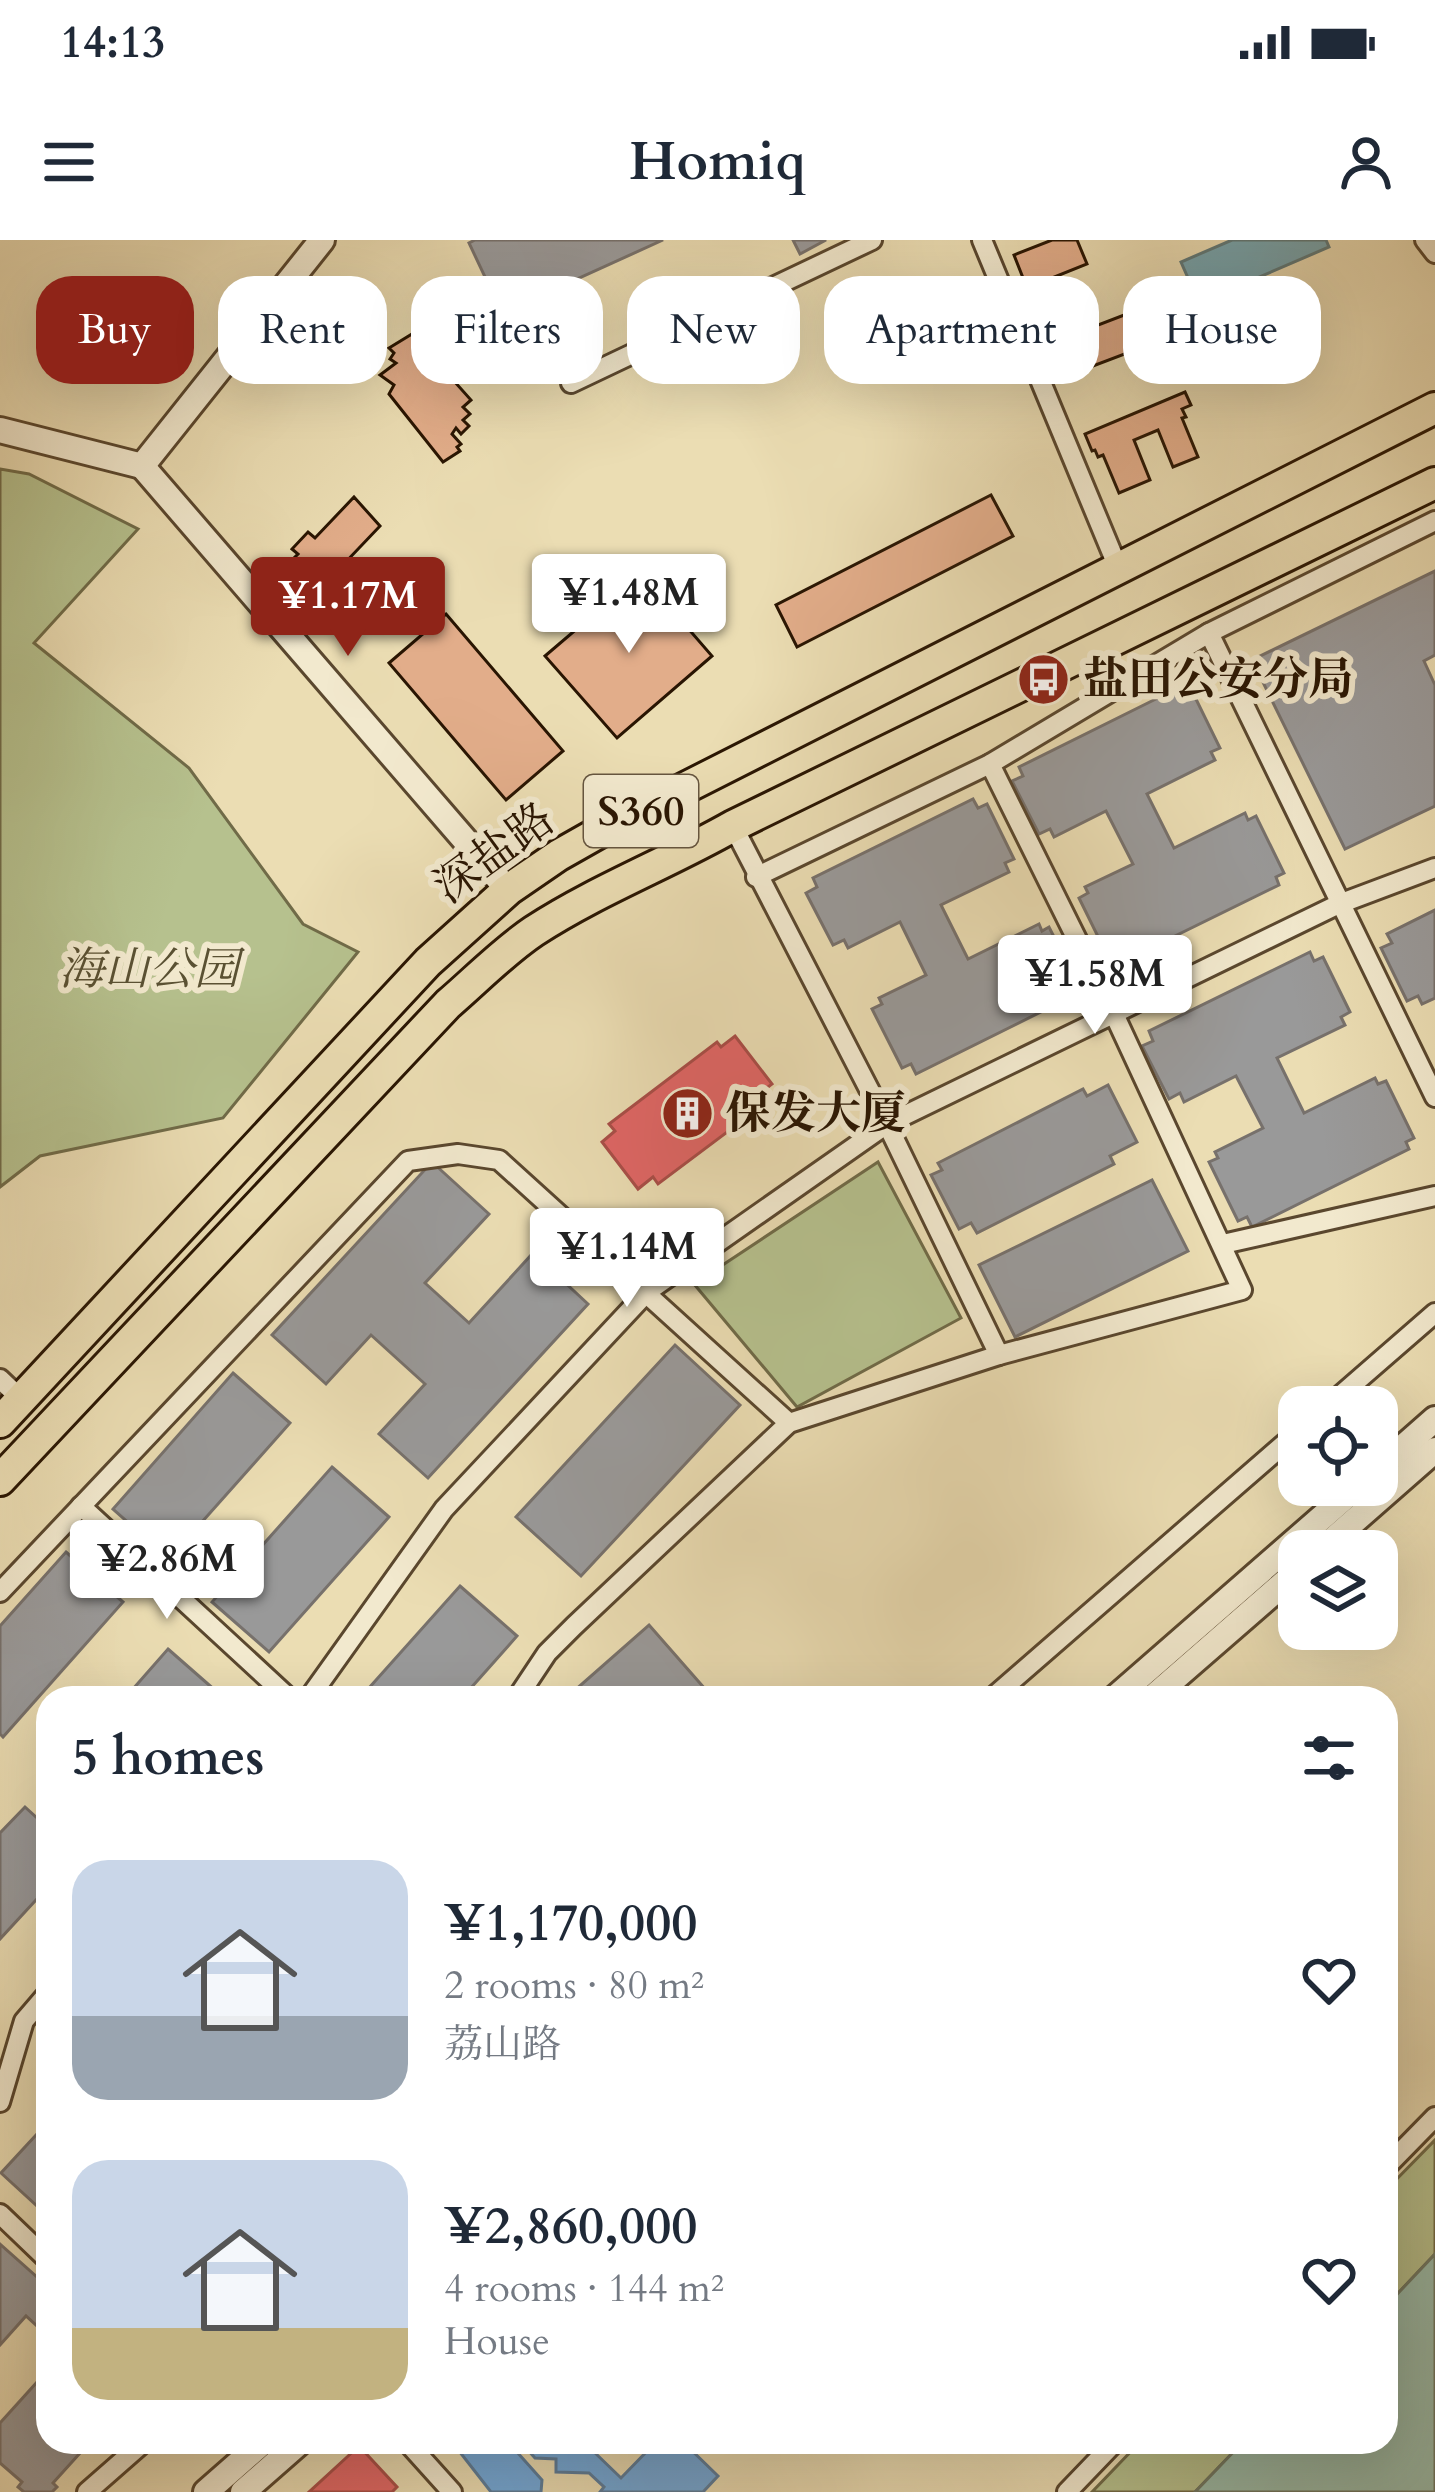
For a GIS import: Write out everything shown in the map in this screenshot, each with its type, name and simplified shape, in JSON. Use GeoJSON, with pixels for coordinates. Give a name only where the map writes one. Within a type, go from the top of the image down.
{"type":"FeatureCollection","features":[{"type":"Feature","properties":{"kind":"main road","name":"深盐路"},"geometry":{"type":"LineString","coordinates":[[7,1400],[428,962],[508,890],[612,825],[1435,408]]}},
{"type":"Feature","properties":{"kind":"main road","name":"深盐路"},"geometry":{"type":"LineString","coordinates":[[0,1480],[448,1004],[531,933],[733,826],[1435,483]]}},
{"type":"Feature","properties":{"kind":"street"},"geometry":{"type":"LineString","coordinates":[[142,466],[322,240]]}},
{"type":"Feature","properties":{"kind":"street"},"geometry":{"type":"LineString","coordinates":[[603,368],[872,240]]}},
{"type":"Feature","properties":{"kind":"street"},"geometry":{"type":"LineString","coordinates":[[982,240],[1119,569]]}},
{"type":"Feature","properties":{"kind":"street"},"geometry":{"type":"LineString","coordinates":[[1424,240],[1435,253]]}},
{"type":"Feature","properties":{"kind":"street"},"geometry":{"type":"LineString","coordinates":[[0,430],[142,466],[508,890]]}},
{"type":"Feature","properties":{"kind":"street"},"geometry":{"type":"LineString","coordinates":[[756,877],[990,764],[1210,633],[1435,521]]}},
{"type":"Feature","properties":{"kind":"street"},"geometry":{"type":"LineString","coordinates":[[1210,633],[1435,1096]]}},
{"type":"Feature","properties":{"kind":"street"},"geometry":{"type":"LineString","coordinates":[[525,1686],[574,1626],[789,1423],[999,1355],[1242,1290],[1114,1014],[990,764]]}},
{"type":"Feature","properties":{"kind":"street"},"geometry":{"type":"LineString","coordinates":[[733,826],[887,1124],[999,1355]]}},
{"type":"Feature","properties":{"kind":"street"},"geometry":{"type":"LineString","coordinates":[[318,1686],[444,1508],[647,1292],[887,1124],[1339,904],[1435,868]]}},
{"type":"Feature","properties":{"kind":"street"},"geometry":{"type":"LineString","coordinates":[[0,1592],[408,1161],[458,1154],[499,1160],[789,1423]]}},
{"type":"Feature","properties":{"kind":"street"},"geometry":{"type":"LineString","coordinates":[[1223,1244],[1435,1196]]}},
{"type":"Feature","properties":{"kind":"street"},"geometry":{"type":"LineString","coordinates":[[1351,1386],[1435,1313]]}},
{"type":"Feature","properties":{"kind":"street"},"geometry":{"type":"LineString","coordinates":[[1398,1452],[1435,1419]]}},
{"type":"Feature","properties":{"kind":"street"},"geometry":{"type":"LineString","coordinates":[[1006,1686],[1278,1449]]}},
{"type":"Feature","properties":{"kind":"street"},"geometry":{"type":"LineString","coordinates":[[1344,1530],[1435,1450]]}},
{"type":"Feature","properties":{"kind":"street"},"geometry":{"type":"LineString","coordinates":[[1129,1686],[1335,1506]]}},
{"type":"Feature","properties":{"kind":"street"},"geometry":{"type":"LineString","coordinates":[[81,1507],[276,1686]]}},
{"type":"Feature","properties":{"kind":"street"},"geometry":{"type":"LineString","coordinates":[[1166,1686],[1278,1588]]}},
{"type":"Feature","properties":{"kind":"street"},"geometry":{"type":"LineString","coordinates":[[0,2102],[24,2021],[36,2007]]}},
{"type":"Feature","properties":{"kind":"street"},"geometry":{"type":"LineString","coordinates":[[1398,2155],[1435,2117]]}},
{"type":"Feature","properties":{"kind":"street"},"geometry":{"type":"LineString","coordinates":[[0,2213],[36,2248]]}},
{"type":"Feature","properties":{"kind":"street"},"geometry":{"type":"LineString","coordinates":[[87,2492],[130,2454]]}},
{"type":"Feature","properties":{"kind":"street"},"geometry":{"type":"LineString","coordinates":[[206,2492],[249,2454]]}},
{"type":"Feature","properties":{"kind":"street"},"geometry":{"type":"LineString","coordinates":[[243,2492],[286,2454]]}},
{"type":"Feature","properties":{"kind":"street"},"geometry":{"type":"LineString","coordinates":[[418,2454],[452,2492]]}},
{"type":"Feature","properties":{"kind":"street"},"geometry":{"type":"LineString","coordinates":[[1067,2492],[1103,2454]]}},
{"type":"Feature","properties":{"kind":"green space","name":"海山公园"},"geometry":{"type":"Polygon","coordinates":[[[0,469],[29,474],[138,529],[34,643],[189,768],[303,924],[358,952],[223,1118],[40,1156],[0,1187],[0,469]]]}},
{"type":"Feature","properties":{"kind":"green space"},"geometry":{"type":"Polygon","coordinates":[[[878,1162],[961,1318],[797,1407],[694,1284],[878,1162]]]}},
{"type":"Feature","properties":{"kind":"green space"},"geometry":{"type":"Polygon","coordinates":[[[1435,2140],[1435,2254],[1398,2293],[1398,2178],[1435,2140]]]}},
{"type":"Feature","properties":{"kind":"green space"},"geometry":{"type":"Polygon","coordinates":[[[1128,2454],[1231,2454],[1195,2492],[1092,2492],[1128,2454]]]}},
{"type":"Feature","properties":{"kind":"shaded area"},"geometry":{"type":"Polygon","coordinates":[[[1435,2254],[1435,2492],[1195,2492],[1231,2454],[1398,2454],[1398,2293],[1435,2254]]]}},
{"type":"Feature","properties":{"kind":"building: Shops","name":"保发大厦"},"geometry":{"type":"Polygon","coordinates":[[[735,1036],[772,1084],[759,1094],[766,1103],[658,1184],[653,1177],[638,1189],[602,1142],[615,1131],[609,1124],[717,1042],[721,1047],[735,1036]]]}},
{"type":"Feature","properties":{"kind":"building: Shops"},"geometry":{"type":"Polygon","coordinates":[[[350,2454],[366,2454],[397,2487],[392,2492],[309,2492],[350,2454]]]}},
{"type":"Feature","properties":{"kind":"building: Schools"},"geometry":{"type":"Polygon","coordinates":[[[461,2454],[519,2454],[542,2480],[541,2492],[491,2492],[461,2454]]]}},
{"type":"Feature","properties":{"kind":"building: Schools"},"geometry":{"type":"Polygon","coordinates":[[[531,2454],[596,2454],[621,2478],[644,2454],[695,2454],[718,2476],[703,2492],[600,2492],[604,2487],[589,2473],[556,2472],[556,2459],[531,2454]]]}},
{"type":"Feature","properties":{"kind":"building: Public"},"geometry":{"type":"Polygon","coordinates":[[[1232,240],[1326,240],[1329,247],[1262,276],[1187,276],[1181,262],[1232,240]]]}},
{"type":"Feature","properties":{"kind":"building: Industry"},"geometry":{"type":"Polygon","coordinates":[[[663,240],[584,276],[485,276],[469,243],[663,240]]]}},
{"type":"Feature","properties":{"kind":"building: Industry"},"geometry":{"type":"Polygon","coordinates":[[[793,240],[826,240],[800,254],[793,240]]]}},
{"type":"Feature","properties":{"kind":"building: Industry"},"geometry":{"type":"Polygon","coordinates":[[[1435,571],[1435,655],[1424,661],[1435,685],[1435,806],[1345,849],[1252,660],[1435,571]]]}},
{"type":"Feature","properties":{"kind":"building: Industry"},"geometry":{"type":"Polygon","coordinates":[[[1180,687],[1184,697],[1193,693],[1220,748],[1211,752],[1215,760],[1147,794],[1174,848],[1245,813],[1248,820],[1256,816],[1284,873],[1276,877],[1279,885],[1122,962],[1117,952],[1108,957],[1079,898],[1088,893],[1085,887],[1133,864],[1106,811],[1054,837],[1050,829],[1039,834],[1012,781],[1023,776],[1019,767],[1180,687]]]}},
{"type":"Feature","properties":{"kind":"building: Industry"},"geometry":{"type":"Polygon","coordinates":[[[973,799],[978,808],[987,804],[1014,859],[1005,863],[1009,872],[941,905],[968,959],[1039,924],[1042,931],[1049,927],[1078,984],[1070,989],[1073,996],[916,1074],[911,1064],[902,1068],[872,1009],[882,1004],[879,998],[926,975],[900,922],[848,948],[844,940],[833,945],[806,893],[817,887],[813,878],[973,799]]]}},
{"type":"Feature","properties":{"kind":"building: Industry"},"geometry":{"type":"Polygon","coordinates":[[[1435,910],[1435,998],[1422,1004],[1418,996],[1407,1001],[1381,948],[1392,943],[1387,934],[1435,910]]]}},
{"type":"Feature","properties":{"kind":"building: Industry"},"geometry":{"type":"Polygon","coordinates":[[[1310,952],[1314,961],[1323,957],[1350,1012],[1341,1017],[1345,1025],[1277,1058],[1304,1113],[1375,1078],[1378,1084],[1386,1081],[1414,1138],[1406,1142],[1409,1149],[1252,1227],[1247,1217],[1238,1221],[1209,1162],[1218,1158],[1215,1152],[1263,1128],[1236,1076],[1184,1102],[1180,1093],[1169,1099],[1142,1046],[1153,1041],[1149,1031],[1310,952]]]}},
{"type":"Feature","properties":{"kind":"building: Industry"},"geometry":{"type":"Polygon","coordinates":[[[1108,1085],[1137,1142],[1110,1156],[1114,1164],[977,1233],[971,1223],[959,1229],[931,1175],[942,1170],[938,1163],[1083,1089],[1087,1096],[1108,1085]]]}},
{"type":"Feature","properties":{"kind":"building: Industry"},"geometry":{"type":"Polygon","coordinates":[[[432,1162],[489,1214],[425,1283],[469,1323],[533,1253],[588,1304],[428,1478],[379,1434],[425,1384],[371,1335],[326,1384],[272,1335],[432,1162]]]}},
{"type":"Feature","properties":{"kind":"building: Industry"},"geometry":{"type":"Polygon","coordinates":[[[1152,1180],[1188,1251],[1015,1337],[979,1265],[1152,1180]]]}},
{"type":"Feature","properties":{"kind":"building: Industry"},"geometry":{"type":"Polygon","coordinates":[[[675,1345],[740,1405],[581,1576],[516,1517],[675,1345]]]}},
{"type":"Feature","properties":{"kind":"building: Industry"},"geometry":{"type":"Polygon","coordinates":[[[233,1373],[290,1423],[169,1559],[113,1509],[233,1373]]]}},
{"type":"Feature","properties":{"kind":"building: Industry"},"geometry":{"type":"Polygon","coordinates":[[[332,1467],[389,1517],[269,1652],[212,1602],[332,1467]]]}},
{"type":"Feature","properties":{"kind":"building: Industry"},"geometry":{"type":"Polygon","coordinates":[[[66,1552],[123,1602],[48,1686],[36,1686],[36,1700],[3,1737],[0,1626],[66,1552]]]}},
{"type":"Feature","properties":{"kind":"building: Industry"},"geometry":{"type":"Polygon","coordinates":[[[460,1586],[517,1636],[473,1686],[371,1686],[460,1586]]]}},
{"type":"Feature","properties":{"kind":"building: Industry"},"geometry":{"type":"Polygon","coordinates":[[[649,1625],[702,1686],[580,1686],[649,1625]]]}},
{"type":"Feature","properties":{"kind":"building: Industry"},"geometry":{"type":"Polygon","coordinates":[[[168,1649],[210,1686],[136,1686],[168,1649]]]}},
{"type":"Feature","properties":{"kind":"building: Industry"},"geometry":{"type":"Polygon","coordinates":[[[25,1807],[36,1817],[36,1900],[0,1939],[0,1833],[25,1807]]]}},
{"type":"Feature","properties":{"kind":"building: Industry"},"geometry":{"type":"Polygon","coordinates":[[[36,2135],[36,2205],[1,2173],[36,2135]]]}},
{"type":"Feature","properties":{"kind":"building: Industry"},"geometry":{"type":"Polygon","coordinates":[[[0,2244],[36,2276],[36,2325],[26,2316],[0,2345],[0,2244]]]}},
{"type":"Feature","properties":{"kind":"building: Industry"},"geometry":{"type":"Polygon","coordinates":[[[36,2383],[36,2454],[79,2454],[53,2483],[57,2487],[52,2492],[24,2492],[18,2487],[22,2482],[0,2463],[0,2423],[36,2383]]]}},
{"type":"Feature","properties":{"kind":"building: Other"},"geometry":{"type":"Polygon","coordinates":[[[1052,240],[1077,240],[1087,264],[1057,276],[1022,276],[1014,255],[1052,240]]]}},
{"type":"Feature","properties":{"kind":"building: Other"},"geometry":{"type":"Polygon","coordinates":[[[1123,315],[1123,355],[1099,364],[1099,325],[1123,315]]]}},
{"type":"Feature","properties":{"kind":"building: Other"},"geometry":{"type":"Polygon","coordinates":[[[411,335],[411,384],[457,384],[471,400],[463,407],[470,414],[463,420],[469,426],[461,434],[456,428],[452,434],[461,444],[460,451],[443,462],[389,394],[394,385],[387,380],[387,370],[396,363],[390,359],[394,353],[389,348],[411,335]]]}},
{"type":"Feature","properties":{"kind":"building: Other"},"geometry":{"type":"Polygon","coordinates":[[[1185,392],[1191,405],[1182,409],[1186,417],[1182,418],[1198,457],[1173,467],[1158,430],[1134,440],[1150,480],[1119,493],[1103,455],[1092,451],[1085,434],[1185,392]]]}},
{"type":"Feature","properties":{"kind":"building: Other"},"geometry":{"type":"Polygon","coordinates":[[[991,495],[1013,536],[797,647],[776,605],[991,495]]]}},
{"type":"Feature","properties":{"kind":"building: Other"},"geometry":{"type":"Polygon","coordinates":[[[354,497],[380,526],[341,567],[333,560],[324,570],[332,579],[323,588],[292,560],[298,554],[292,549],[308,532],[315,538],[354,497]]]}},
{"type":"Feature","properties":{"kind":"building: Other"},"geometry":{"type":"Polygon","coordinates":[[[641,574],[712,656],[617,738],[545,656],[641,574]]]}},
{"type":"Feature","properties":{"kind":"building: Other"},"geometry":{"type":"Polygon","coordinates":[[[446,614],[563,751],[506,800],[389,663],[446,614]]]}},
{"type":"Feature","properties":{"kind":"place","name":"盐田公安分局"},"geometry":{"type":"Point","coordinates":[1044,679]}},
{"type":"Feature","properties":{"kind":"place","name":"保发大厦"},"geometry":{"type":"Point","coordinates":[687,1113]}}]}
